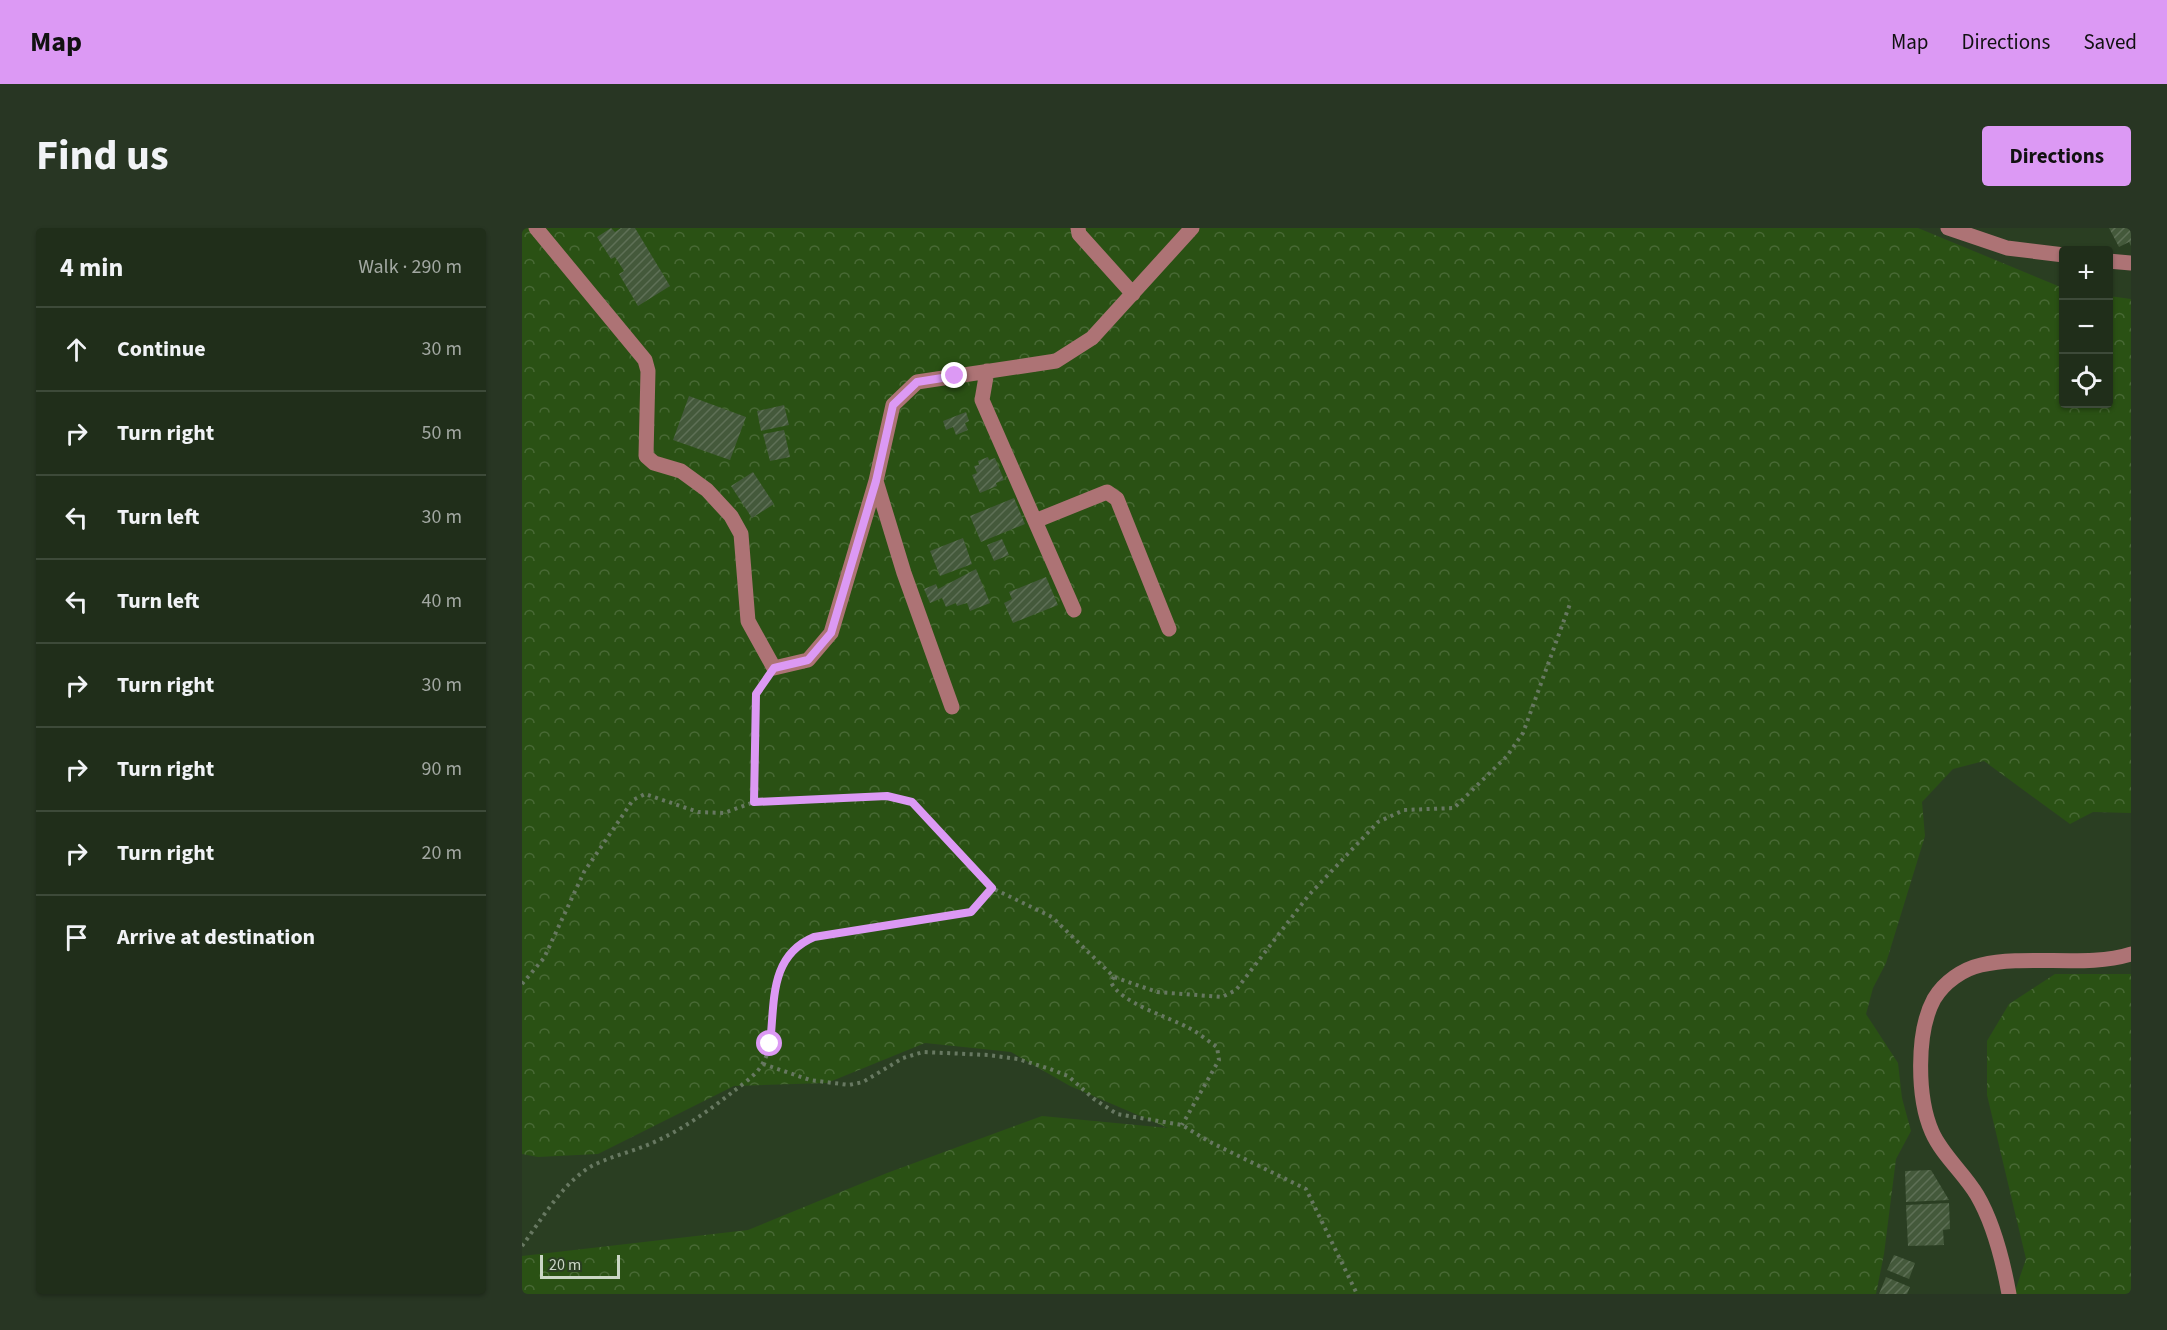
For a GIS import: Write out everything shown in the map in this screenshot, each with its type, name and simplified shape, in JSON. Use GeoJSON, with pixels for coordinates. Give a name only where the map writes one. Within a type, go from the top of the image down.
{"type":"FeatureCollection","features":[{"type":"Feature","properties":{"kind":"street"},"geometry":{"type":"LineString","coordinates":[[536,228],[645,360],[648,372],[646,456],[654,463],[681,471],[707,490],[731,516],[741,534],[748,621],[774,668],[808,660],[831,633],[876,481],[893,405],[917,382],[1056,361],[1092,338],[1192,228]]}},
{"type":"Feature","properties":{"kind":"street"},"geometry":{"type":"LineString","coordinates":[[1078,228],[1079,234],[1133,294]]}},
{"type":"Feature","properties":{"kind":"street"},"geometry":{"type":"LineString","coordinates":[[1948,228],[2007,248],[2059,254]]}},
{"type":"Feature","properties":{"kind":"street"},"geometry":{"type":"LineString","coordinates":[[2113,261],[2131,263]]}},
{"type":"Feature","properties":{"kind":"street"},"geometry":{"type":"LineString","coordinates":[[987,371],[982,400],[1074,609]]}},
{"type":"Feature","properties":{"kind":"street"},"geometry":{"type":"LineString","coordinates":[[876,481],[904,573],[952,707]]}},
{"type":"Feature","properties":{"kind":"street"},"geometry":{"type":"LineString","coordinates":[[1035,521],[1107,492],[1117,500],[1169,629]]}},
{"type":"Feature","properties":{"kind":"street"},"geometry":{"type":"LineString","coordinates":[[2009,1294],[2004,1266],[1977,1196],[1933,1133],[1922,1099],[1921,1072],[1926,1021],[1935,998],[1953,978],[1981,965],[2131,954]]}},
{"type":"Feature","properties":{"kind":"path"},"geometry":{"type":"LineString","coordinates":[[522,984],[544,958],[584,872],[633,800],[645,794],[698,812],[724,813],[754,802],[887,796],[912,802],[992,888],[1052,917],[1114,977],[1157,992],[1222,997],[1236,990],[1308,896],[1378,822],[1404,810],[1454,808],[1507,756],[1523,733],[1570,601]]}},
{"type":"Feature","properties":{"kind":"path"},"geometry":{"type":"LineString","coordinates":[[754,802],[756,694],[774,668]]}},
{"type":"Feature","properties":{"kind":"path"},"geometry":{"type":"LineString","coordinates":[[522,1246],[566,1187],[579,1175],[592,1166],[678,1132],[750,1079],[763,1064],[770,1044],[777,982],[786,956],[797,944],[814,937],[971,912],[992,888]]}},
{"type":"Feature","properties":{"kind":"path"},"geometry":{"type":"LineString","coordinates":[[1114,977],[1111,982],[1114,990],[1156,1014],[1190,1028],[1217,1047],[1219,1060],[1182,1125]]}},
{"type":"Feature","properties":{"kind":"path"},"geometry":{"type":"LineString","coordinates":[[763,1064],[810,1080],[849,1085],[863,1082],[903,1059],[923,1052],[961,1052],[1018,1059],[1068,1076],[1104,1107],[1117,1114],[1182,1125],[1208,1142],[1306,1189],[1357,1294]]}},
{"type":"Feature","properties":{"kind":"green space"},"geometry":{"type":"Polygon","coordinates":[[[522,228],[1918,228],[2059,286],[2059,408],[2113,408],[2113,297],[2131,299],[2131,813],[2093,812],[2070,824],[1984,761],[1953,769],[1922,802],[1925,836],[1886,963],[1873,988],[1866,1014],[1898,1063],[1902,1098],[1911,1131],[1896,1159],[1884,1254],[1876,1294],[522,1294],[522,1256],[748,1230],[887,1173],[1042,1116],[1168,1128],[1070,1086],[1011,1052],[925,1043],[827,1083],[734,1086],[598,1154],[538,1157],[522,1154],[522,228]]]}},
{"type":"Feature","properties":{"kind":"green space"},"geometry":{"type":"Polygon","coordinates":[[[2055,974],[2131,974],[2131,1294],[2014,1294],[2026,1259],[1987,1095],[1987,1041],[2009,1004],[2055,974]]]}},
{"type":"Feature","properties":{"kind":"building"},"geometry":{"type":"Polygon","coordinates":[[[611,228],[615,232],[621,228],[635,228],[670,286],[638,306],[619,274],[624,271],[615,257],[611,259],[597,237],[611,228]]]}},
{"type":"Feature","properties":{"kind":"building"},"geometry":{"type":"Polygon","coordinates":[[[2109,228],[2131,228],[2131,246],[2129,242],[2119,247],[2109,228]]]}},
{"type":"Feature","properties":{"kind":"building"},"geometry":{"type":"Polygon","coordinates":[[[689,396],[746,417],[730,460],[673,440],[689,396]]]}},
{"type":"Feature","properties":{"kind":"building"},"geometry":{"type":"Polygon","coordinates":[[[784,405],[789,425],[761,431],[757,411],[784,405]]]}},
{"type":"Feature","properties":{"kind":"building"},"geometry":{"type":"Polygon","coordinates":[[[966,412],[969,421],[965,423],[968,430],[956,435],[953,427],[946,430],[943,421],[966,412]]]}},
{"type":"Feature","properties":{"kind":"building"},"geometry":{"type":"Polygon","coordinates":[[[784,430],[790,457],[770,461],[763,434],[784,430]]]}},
{"type":"Feature","properties":{"kind":"building"},"geometry":{"type":"Polygon","coordinates":[[[988,457],[989,460],[995,458],[1004,480],[996,483],[997,486],[980,493],[972,475],[977,473],[974,466],[979,465],[978,461],[988,457]]]}},
{"type":"Feature","properties":{"kind":"building"},"geometry":{"type":"Polygon","coordinates":[[[753,472],[774,504],[752,518],[731,486],[753,472]]]}},
{"type":"Feature","properties":{"kind":"building"},"geometry":{"type":"Polygon","coordinates":[[[1014,498],[1025,524],[981,542],[970,516],[1014,498]]]}},
{"type":"Feature","properties":{"kind":"building"},"geometry":{"type":"Polygon","coordinates":[[[963,538],[972,564],[940,576],[930,551],[963,538]]]}},
{"type":"Feature","properties":{"kind":"building"},"geometry":{"type":"Polygon","coordinates":[[[1002,539],[1009,555],[994,561],[987,545],[1002,539]]]}},
{"type":"Feature","properties":{"kind":"building"},"geometry":{"type":"Polygon","coordinates":[[[976,569],[990,603],[970,611],[967,603],[957,606],[956,603],[946,607],[942,598],[930,603],[924,589],[936,584],[938,589],[976,569]]]}},
{"type":"Feature","properties":{"kind":"building"},"geometry":{"type":"Polygon","coordinates":[[[1046,577],[1058,605],[1013,623],[1004,603],[1012,599],[1009,592],[1046,577]]]}},
{"type":"Feature","properties":{"kind":"building"},"geometry":{"type":"Polygon","coordinates":[[[1931,1170],[1949,1200],[1906,1202],[1905,1171],[1931,1170]]]}},
{"type":"Feature","properties":{"kind":"building"},"geometry":{"type":"Polygon","coordinates":[[[1949,1203],[1950,1229],[1943,1230],[1944,1245],[1908,1246],[1906,1205],[1949,1203]]]}},
{"type":"Feature","properties":{"kind":"building"},"geometry":{"type":"Polygon","coordinates":[[[1894,1255],[1915,1263],[1909,1279],[1887,1270],[1894,1255]]]}},
{"type":"Feature","properties":{"kind":"building"},"geometry":{"type":"Polygon","coordinates":[[[1886,1277],[1910,1287],[1907,1294],[1879,1294],[1886,1277]]]}},
{"type":"Feature","properties":{"kind":"route"},"geometry":{"type":"LineString","coordinates":[[770,1044],[780,969],[786,956],[797,944],[814,937],[971,912],[992,888],[912,802],[887,796],[754,802],[756,694],[774,668],[808,660],[831,633],[876,481],[893,405],[917,382],[955,376]]}}]}
